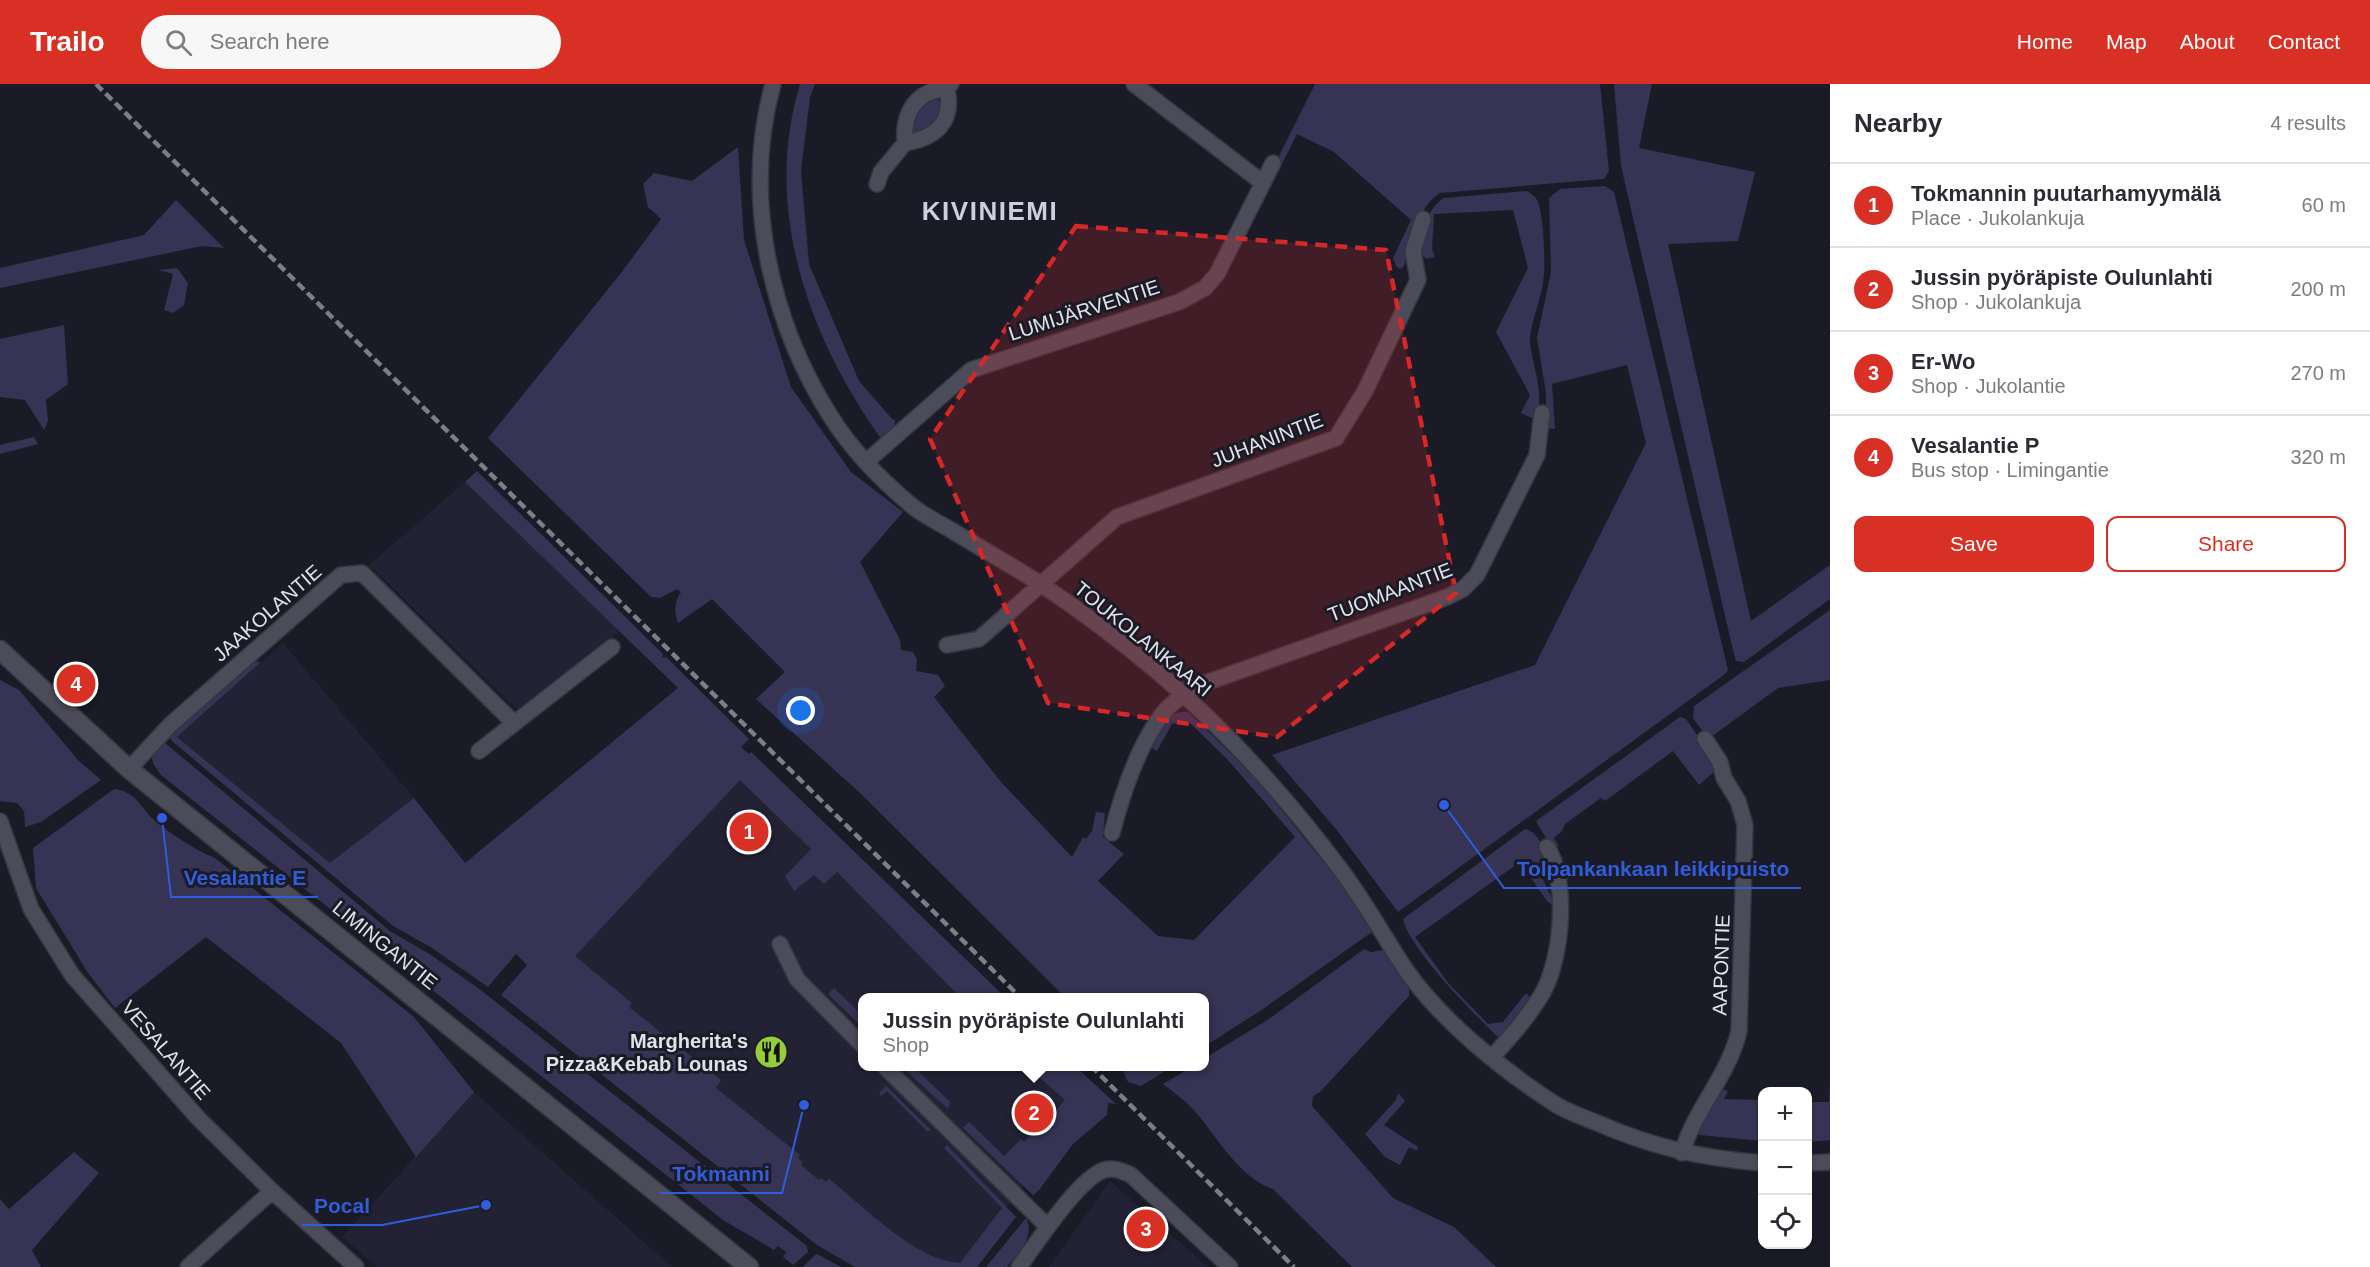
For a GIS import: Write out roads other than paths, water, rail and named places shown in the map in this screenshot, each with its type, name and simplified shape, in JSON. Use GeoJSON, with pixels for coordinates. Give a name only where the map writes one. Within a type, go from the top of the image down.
{"type":"FeatureCollection","features":[{"type":"Feature","properties":{"kind":"main road","name":"LIMINGANTIE"},"geometry":{"type":"LineString","coordinates":[[0,650],[129,770],[749,1267]]}},
{"type":"Feature","properties":{"kind":"street","name":"TOUKOLANKAARI"},"geometry":{"type":"LineString","coordinates":[[772,84],[762,147],[760,186],[768,260],[776,295],[788,334],[806,376],[834,421],[866,462],[912,507],[1041,584],[1157,672],[1184,696],[1258,770],[1342,872],[1408,974],[1468,1038],[1491,1058],[1555,1105],[1635,1140],[1682,1153],[1758,1162]]}},
{"type":"Feature","properties":{"kind":"street"},"geometry":{"type":"LineString","coordinates":[[1134,84],[1263,183]]}},
{"type":"Feature","properties":{"kind":"street"},"geometry":{"type":"LineString","coordinates":[[877,184],[881,172],[904,143],[927,138],[949,114],[951,104],[949,87],[926,94],[912,109],[903,125],[904,143]]}},
{"type":"Feature","properties":{"kind":"street","name":"LUMIJÄRVENTIE"},"geometry":{"type":"LineString","coordinates":[[866,462],[971,370],[1179,302],[1205,288],[1217,274],[1273,163]]}},
{"type":"Feature","properties":{"kind":"street","name":"JUHANINTIE"},"geometry":{"type":"LineString","coordinates":[[947,645],[979,639],[1117,517],[1336,438],[1365,391],[1418,280],[1413,251],[1423,219]]}},
{"type":"Feature","properties":{"kind":"street","name":"TUOMAANTIE"},"geometry":{"type":"LineString","coordinates":[[1112,833],[1124,789],[1154,728],[1167,709],[1184,696],[1220,675],[1447,597],[1463,589],[1477,575],[1537,455],[1542,412]]}},
{"type":"Feature","properties":{"kind":"street","name":"JAAKOLANTIE"},"geometry":{"type":"LineString","coordinates":[[129,770],[171,724],[341,575],[362,573],[514,723]]}},
{"type":"Feature","properties":{"kind":"street"},"geometry":{"type":"LineString","coordinates":[[479,751],[612,647]]}},
{"type":"Feature","properties":{"kind":"street","name":"AAPONTIE"},"geometry":{"type":"LineString","coordinates":[[1682,1153],[1687,1136],[1733,1053],[1739,1031],[1745,825],[1738,801],[1724,778],[1720,762],[1704,739]]}},
{"type":"Feature","properties":{"kind":"street","name":"VESALANTIE"},"geometry":{"type":"LineString","coordinates":[[0,821],[31,909],[72,975],[267,1195],[356,1267]]}},
{"type":"Feature","properties":{"kind":"street"},"geometry":{"type":"LineString","coordinates":[[1491,1058],[1542,995],[1556,952],[1558,881],[1552,855],[1547,847]]}},
{"type":"Feature","properties":{"kind":"street"},"geometry":{"type":"LineString","coordinates":[[780,944],[796,979],[858,1041]]}},
{"type":"Feature","properties":{"kind":"street"},"geometry":{"type":"LineString","coordinates":[[889,1071],[1048,1227]]}},
{"type":"Feature","properties":{"kind":"street"},"geometry":{"type":"LineString","coordinates":[[1812,1163],[1830,1162]]}},
{"type":"Feature","properties":{"kind":"street"},"geometry":{"type":"LineString","coordinates":[[1019,1267],[1048,1227],[1096,1174],[1106,1169],[1119,1170],[1131,1175],[1145,1186],[1230,1267]]}},
{"type":"Feature","properties":{"kind":"street"},"geometry":{"type":"LineString","coordinates":[[188,1267],[267,1195]]}},
{"type":"Feature","properties":{"kind":"railway"},"geometry":{"type":"LineString","coordinates":[[96,84],[1016,993]]}},
{"type":"Feature","properties":{"kind":"railway"},"geometry":{"type":"LineString","coordinates":[[1096,1071],[1294,1267]]}},
{"type":"Feature","properties":{"kind":"place","name":"Vesalantie P"},"geometry":{"type":"Point","coordinates":[76,684]}},
{"type":"Feature","properties":{"kind":"place","name":"Tolpankankaan leikkipuisto"},"geometry":{"type":"Point","coordinates":[1444,805]}},
{"type":"Feature","properties":{"kind":"place","name":"Vesalantie E"},"geometry":{"type":"Point","coordinates":[162,818]}},
{"type":"Feature","properties":{"kind":"place","name":"Tokmannin puutarhamyymälä"},"geometry":{"type":"Point","coordinates":[749,832]}},
{"type":"Feature","properties":{"kind":"place","name":"Margherita's Pizza&Kebab Lounas"},"geometry":{"type":"Point","coordinates":[771,1052]}},
{"type":"Feature","properties":{"kind":"place","name":"Tokmanni"},"geometry":{"type":"Point","coordinates":[804,1105]}},
{"type":"Feature","properties":{"kind":"place","name":"Jussin pyöräpiste Oulunlahti"},"geometry":{"type":"Point","coordinates":[1034,1113]}},
{"type":"Feature","properties":{"kind":"place","name":"Pocal"},"geometry":{"type":"Point","coordinates":[486,1205]}},
{"type":"Feature","properties":{"kind":"place","name":"Er-Wo"},"geometry":{"type":"Point","coordinates":[1146,1229]}},
{"type":"Feature","properties":{"kind":"district","name":"KIVINIEMI"},"geometry":{"type":"Point","coordinates":[990,211]}}]}
